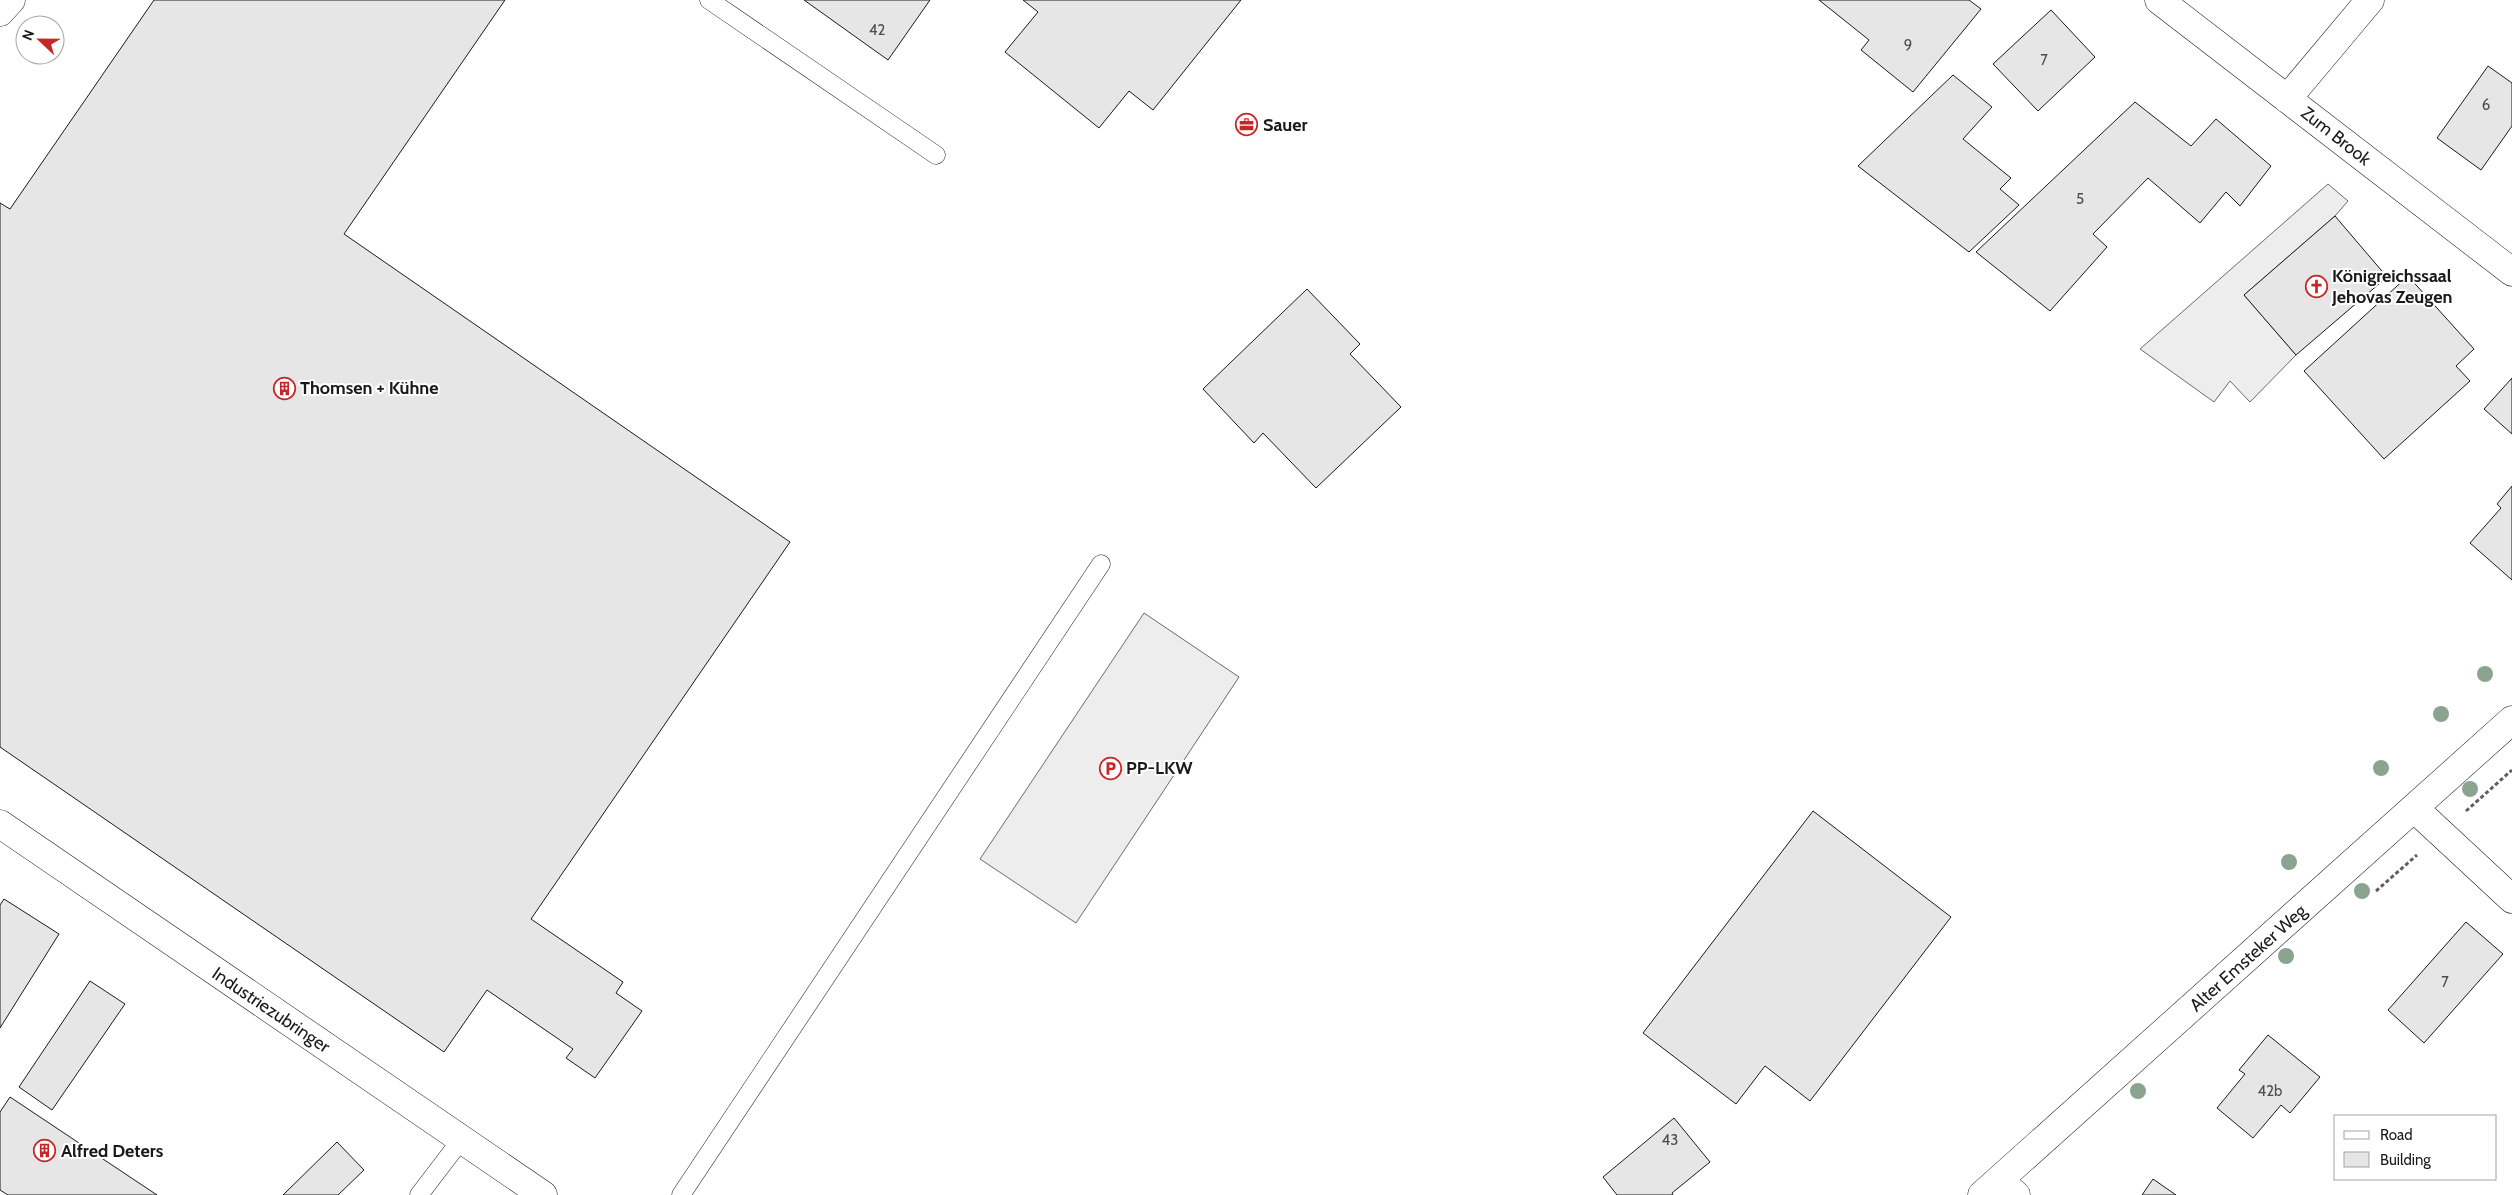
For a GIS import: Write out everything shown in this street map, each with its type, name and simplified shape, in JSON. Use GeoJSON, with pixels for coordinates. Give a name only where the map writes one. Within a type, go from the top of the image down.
{"type":"FeatureCollection","features":[{"type":"Feature","properties":{"kind":"street"},"geometry":{"type":"LineString","coordinates":[[0,12],[11,0]]}},
{"type":"Feature","properties":{"kind":"street","name":"Zum Brook"},"geometry":{"type":"LineString","coordinates":[[2160,0],[2512,272]]}},
{"type":"Feature","properties":{"kind":"street"},"geometry":{"type":"LineString","coordinates":[[2287,99],[2370,0]]}},
{"type":"Feature","properties":{"kind":"street","name":"Alter Emsteker Weg"},"geometry":{"type":"LineString","coordinates":[[1999,1190],[2512,720]]}},
{"type":"Feature","properties":{"kind":"street"},"geometry":{"type":"LineString","coordinates":[[2415,810],[2512,899]]}},
{"type":"Feature","properties":{"kind":"street","name":"Industriezubringer"},"geometry":{"type":"LineString","coordinates":[[0,824],[543,1195]]}},
{"type":"Feature","properties":{"kind":"lane"},"geometry":{"type":"LineString","coordinates":[[709,0],[936,155]]}},
{"type":"Feature","properties":{"kind":"lane"},"geometry":{"type":"LineString","coordinates":[[681,1195],[1101,564]]}},
{"type":"Feature","properties":{"kind":"lane"},"geometry":{"type":"LineString","coordinates":[[419,1195],[461,1140]]}},
{"type":"Feature","properties":{"kind":"shaded area"},"geometry":{"type":"Polygon","coordinates":[[[2328,184],[2348,201],[2335,216],[2244,295],[2296,355],[2250,402],[2230,381],[2214,402],[2140,349],[2328,184]]]}},
{"type":"Feature","properties":{"kind":"shaded area","name":"PP-LKW"},"geometry":{"type":"Polygon","coordinates":[[[1144,613],[1239,677],[1076,923],[980,859],[1144,613]]]}},
{"type":"Feature","properties":{"kind":"building","name":"Thomsen + Kühne"},"geometry":{"type":"Polygon","coordinates":[[[154,0],[505,0],[344,234],[790,542],[531,919],[623,982],[616,993],[642,1011],[595,1078],[566,1058],[573,1049],[487,990],[444,1052],[0,747],[0,203],[10,209],[154,0]]]}},
{"type":"Feature","properties":{"kind":"building"},"geometry":{"type":"Polygon","coordinates":[[[804,0],[930,0],[888,60],[804,0]]]}},
{"type":"Feature","properties":{"kind":"building"},"geometry":{"type":"Polygon","coordinates":[[[1023,0],[1241,0],[1153,110],[1129,91],[1099,128],[1005,52],[1038,12],[1023,0]]]}},
{"type":"Feature","properties":{"kind":"building"},"geometry":{"type":"Polygon","coordinates":[[[1819,0],[1969,0],[1981,9],[1913,92],[1861,50],[1869,40],[1819,0]]]}},
{"type":"Feature","properties":{"kind":"building"},"geometry":{"type":"Polygon","coordinates":[[[2051,10],[2095,57],[2038,111],[1993,64],[2051,10]]]}},
{"type":"Feature","properties":{"kind":"building"},"geometry":{"type":"Polygon","coordinates":[[[2488,66],[2512,83],[2512,126],[2481,170],[2437,138],[2488,66]]]}},
{"type":"Feature","properties":{"kind":"building"},"geometry":{"type":"Polygon","coordinates":[[[1953,75],[1992,107],[1963,139],[2011,178],[2000,189],[2019,205],[1969,252],[1858,166],[1953,75]]]}},
{"type":"Feature","properties":{"kind":"building"},"geometry":{"type":"Polygon","coordinates":[[[2135,102],[2191,146],[2216,119],[2271,166],[2240,206],[2226,192],[2200,223],[2148,178],[2093,234],[2107,247],[2050,311],[1976,252],[2135,102]]]}},
{"type":"Feature","properties":{"kind":"building","name":"Königreichssaal Jehovas Zeugen"},"geometry":{"type":"Polygon","coordinates":[[[2335,216],[2387,277],[2296,355],[2244,295],[2335,216]]]}},
{"type":"Feature","properties":{"kind":"building"},"geometry":{"type":"Polygon","coordinates":[[[2408,276],[2474,349],[2456,366],[2470,381],[2384,459],[2304,371],[2408,276]]]}},
{"type":"Feature","properties":{"kind":"building"},"geometry":{"type":"Polygon","coordinates":[[[1307,289],[1360,344],[1350,354],[1401,407],[1316,488],[1263,433],[1254,443],[1203,389],[1307,289]]]}},
{"type":"Feature","properties":{"kind":"building"},"geometry":{"type":"Polygon","coordinates":[[[2512,378],[2512,434],[2484,409],[2512,378]]]}},
{"type":"Feature","properties":{"kind":"building"},"geometry":{"type":"Polygon","coordinates":[[[2512,486],[2512,580],[2470,543],[2501,508],[2497,504],[2512,486]]]}},
{"type":"Feature","properties":{"kind":"building"},"geometry":{"type":"Polygon","coordinates":[[[1813,811],[1951,917],[1810,1101],[1765,1066],[1736,1104],[1643,1033],[1813,811]]]}},
{"type":"Feature","properties":{"kind":"building"},"geometry":{"type":"Polygon","coordinates":[[[4,899],[59,934],[0,1028],[0,905],[4,899]]]}},
{"type":"Feature","properties":{"kind":"building"},"geometry":{"type":"Polygon","coordinates":[[[2466,922],[2503,954],[2424,1043],[2388,1010],[2466,922]]]}},
{"type":"Feature","properties":{"kind":"building"},"geometry":{"type":"Polygon","coordinates":[[[90,981],[125,1004],[52,1110],[19,1087],[90,981]]]}},
{"type":"Feature","properties":{"kind":"building"},"geometry":{"type":"Polygon","coordinates":[[[2268,1035],[2320,1077],[2290,1113],[2281,1105],[2253,1138],[2217,1108],[2245,1074],[2239,1070],[2268,1035]]]}},
{"type":"Feature","properties":{"kind":"building","name":"Alfred Deters"},"geometry":{"type":"Polygon","coordinates":[[[10,1097],[157,1195],[8,1195],[0,1190],[0,1112],[10,1097]]]}},
{"type":"Feature","properties":{"kind":"building"},"geometry":{"type":"Polygon","coordinates":[[[1674,1118],[1710,1162],[1672,1193],[1673,1195],[1617,1195],[1603,1177],[1674,1118]]]}},
{"type":"Feature","properties":{"kind":"building"},"geometry":{"type":"Polygon","coordinates":[[[337,1142],[364,1170],[338,1195],[283,1195],[337,1142]]]}},
{"type":"Feature","properties":{"kind":"building"},"geometry":{"type":"Polygon","coordinates":[[[2153,1179],[2176,1195],[2142,1195],[2153,1179]]]}},
{"type":"Feature","properties":{"kind":"place","name":"Sauer"},"geometry":{"type":"Point","coordinates":[1247,125]}},
{"type":"Feature","properties":{"kind":"place","name":"Königreichssaal Jehovas Zeugen"},"geometry":{"type":"Point","coordinates":[2316,286]}},
{"type":"Feature","properties":{"kind":"place","name":"Thomsen + Kühne"},"geometry":{"type":"Point","coordinates":[284,388]}},
{"type":"Feature","properties":{"kind":"place","name":"PP-LKW"},"geometry":{"type":"Point","coordinates":[1110,768]}},
{"type":"Feature","properties":{"kind":"place","name":"Alfred Deters"},"geometry":{"type":"Point","coordinates":[45,1151]}}]}
